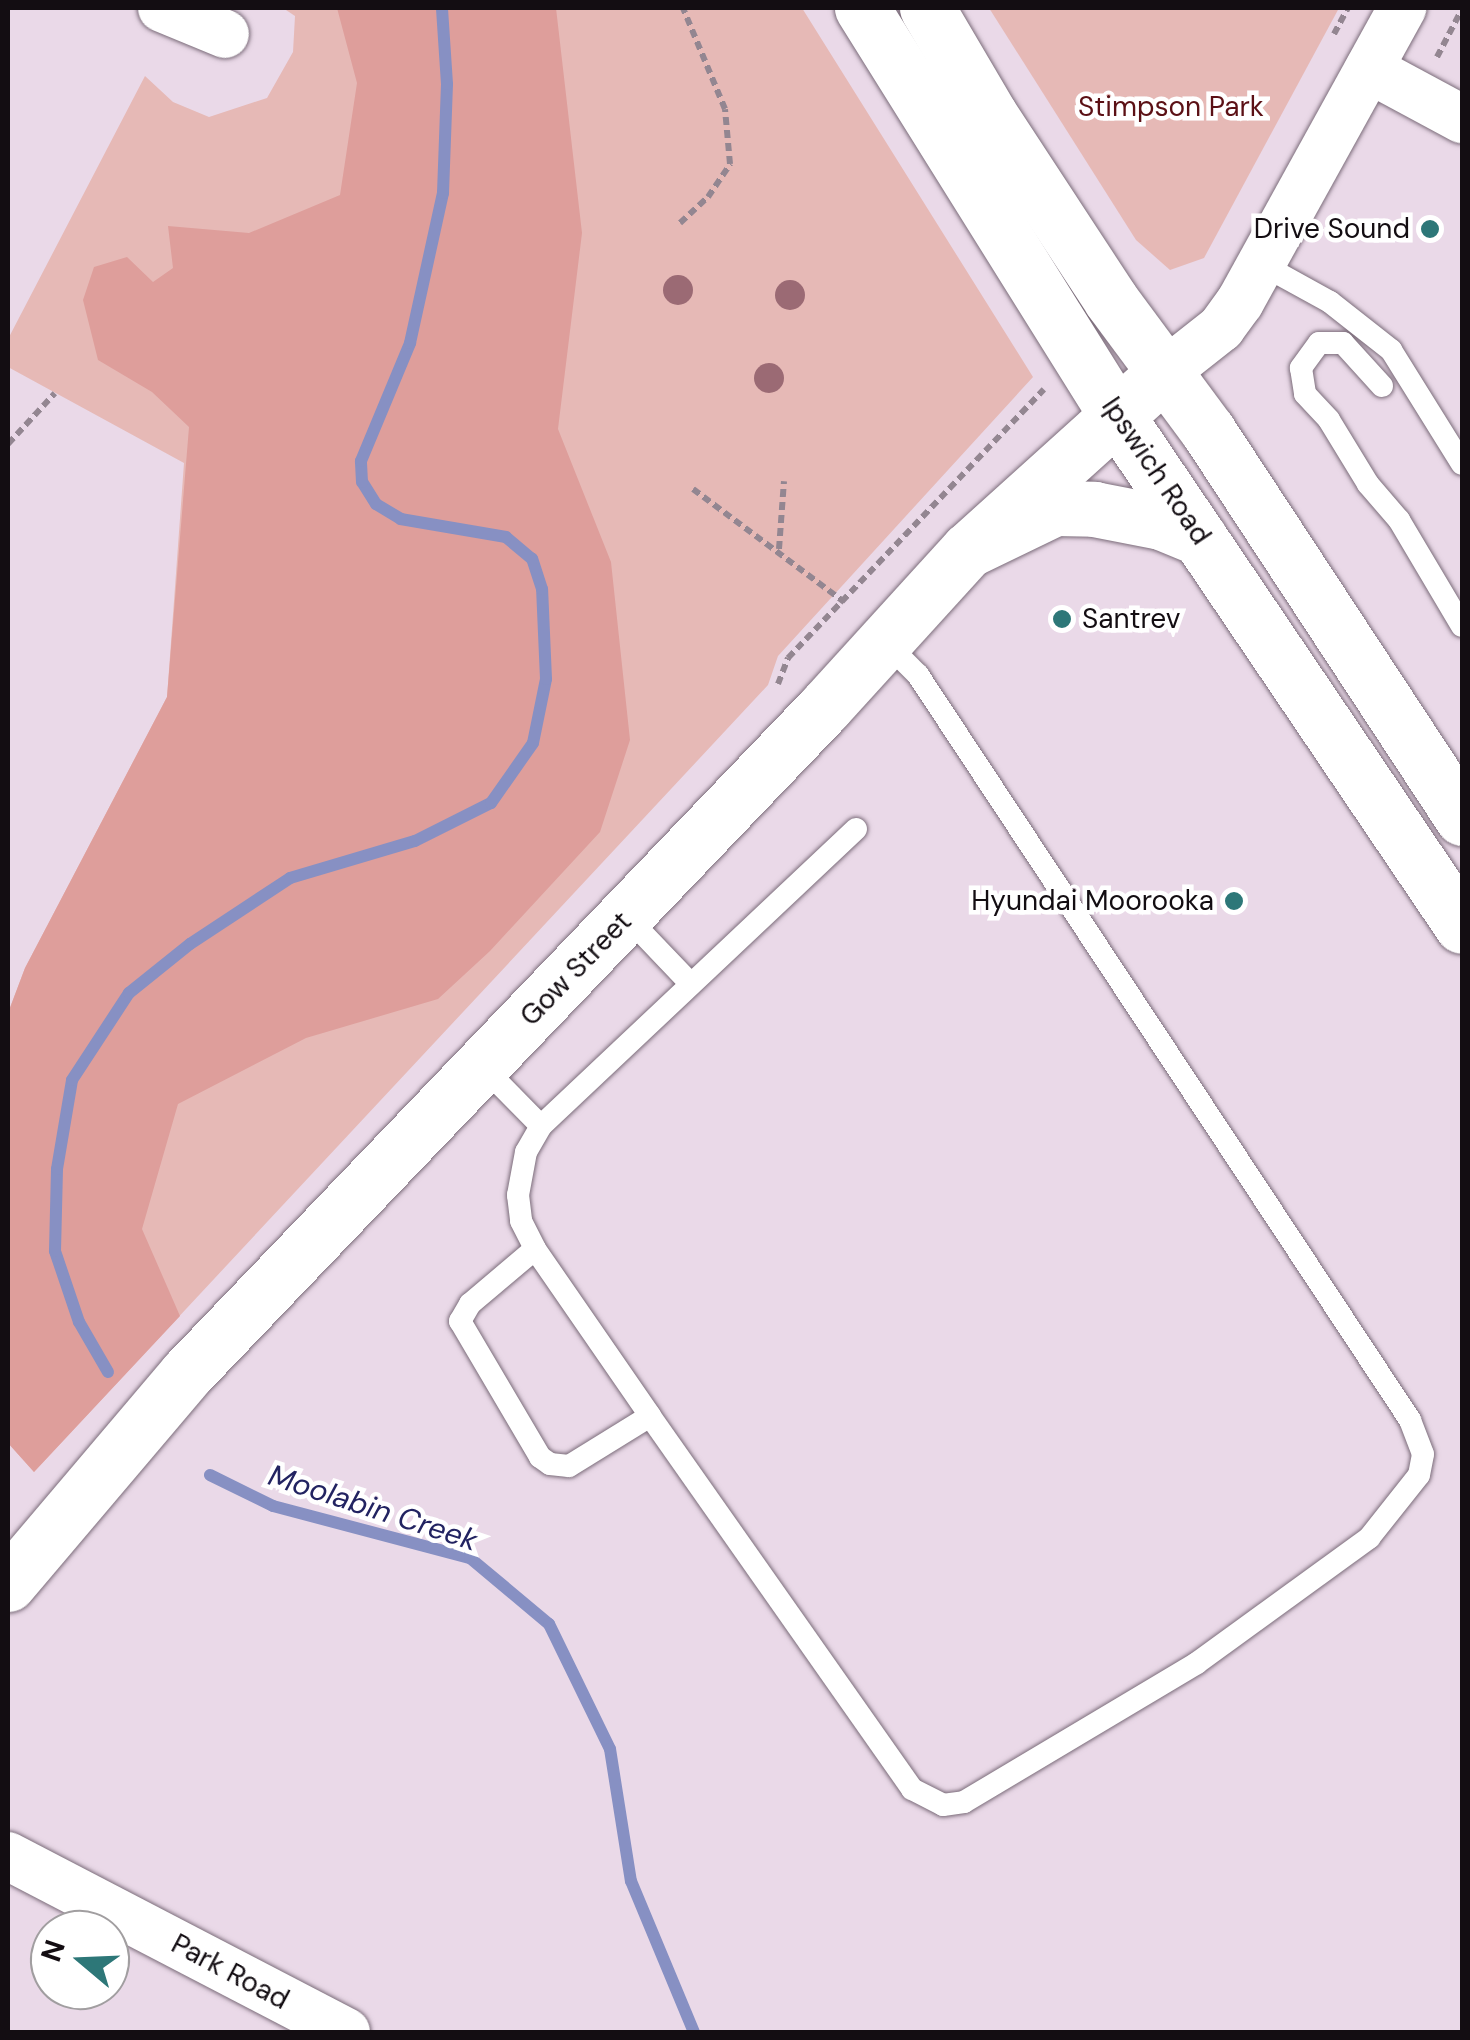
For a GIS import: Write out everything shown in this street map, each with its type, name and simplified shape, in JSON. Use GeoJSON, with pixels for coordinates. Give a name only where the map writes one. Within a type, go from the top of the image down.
{"type":"FeatureCollection","features":[{"type":"Feature","properties":{"kind":"main road","name":"Ipswich Road"},"geometry":{"type":"LineString","coordinates":[[862,8],[1115,414],[1462,926]]}},
{"type":"Feature","properties":{"kind":"main road"},"geometry":{"type":"LineString","coordinates":[[928,8],[1000,131],[1164,373],[1208,431],[1462,818]]}},
{"type":"Feature","properties":{"kind":"main road","name":"Gow Street"},"geometry":{"type":"LineString","coordinates":[[8,1584],[186,1374],[626,916],[870,626],[968,550],[1164,373]]}},
{"type":"Feature","properties":{"kind":"main road"},"geometry":{"type":"LineString","coordinates":[[968,550],[1055,508],[1094,509],[1160,522],[1200,538]]}},
{"type":"Feature","properties":{"kind":"street"},"geometry":{"type":"LineString","coordinates":[[162,8],[226,34]]}},
{"type":"Feature","properties":{"kind":"street"},"geometry":{"type":"LineString","coordinates":[[1164,373],[1221,328],[1261,264],[1402,8]]}},
{"type":"Feature","properties":{"kind":"street"},"geometry":{"type":"LineString","coordinates":[[1369,68],[1462,119]]}},
{"type":"Feature","properties":{"kind":"street","name":"Park Road"},"geometry":{"type":"LineString","coordinates":[[8,1856],[346,2032]]}},
{"type":"Feature","properties":{"kind":"lane"},"geometry":{"type":"LineString","coordinates":[[1261,264],[1330,302],[1391,350],[1462,464]]}},
{"type":"Feature","properties":{"kind":"lane"},"geometry":{"type":"LineString","coordinates":[[1382,386],[1343,343],[1319,343],[1300,368],[1305,394],[1329,420],[1368,484],[1399,520],[1462,626]]}},
{"type":"Feature","properties":{"kind":"lane"},"geometry":{"type":"LineString","coordinates":[[856,829],[689,982],[541,1126],[526,1152],[518,1196],[521,1221],[534,1249],[650,1416],[912,1790],[943,1805],[964,1802],[1197,1664],[1369,1538],[1419,1475],[1423,1454],[1410,1420],[918,675],[870,626]]}},
{"type":"Feature","properties":{"kind":"lane"},"geometry":{"type":"LineString","coordinates":[[626,916],[689,982]]}},
{"type":"Feature","properties":{"kind":"lane"},"geometry":{"type":"LineString","coordinates":[[482,1066],[541,1126]]}},
{"type":"Feature","properties":{"kind":"lane"},"geometry":{"type":"LineString","coordinates":[[534,1249],[470,1304],[460,1321],[540,1457],[550,1464],[569,1466],[650,1416]]}},
{"type":"Feature","properties":{"kind":"path"},"geometry":{"type":"LineString","coordinates":[[680,223],[708,197],[730,164],[725,109],[682,8]]}},
{"type":"Feature","properties":{"kind":"path"},"geometry":{"type":"LineString","coordinates":[[1434,62],[1462,9]]}},
{"type":"Feature","properties":{"kind":"path"},"geometry":{"type":"LineString","coordinates":[[8,444],[55,392]]}},
{"type":"Feature","properties":{"kind":"path"},"geometry":{"type":"LineString","coordinates":[[778,548],[784,481]]}},
{"type":"Feature","properties":{"kind":"path"},"geometry":{"type":"LineString","coordinates":[[693,489],[778,548],[870,626]]}},
{"type":"Feature","properties":{"kind":"green space"},"geometry":{"type":"Polygon","coordinates":[[[283,8],[802,8],[1033,377],[778,656],[768,685],[34,1472],[8,1443],[8,1013],[25,968],[167,697],[184,463],[8,367],[8,339],[145,76],[173,102],[209,117],[267,98],[293,52],[295,16],[283,8]]]}},
{"type":"Feature","properties":{"kind":"green space","name":"Stimpson Park"},"geometry":{"type":"Polygon","coordinates":[[[989,8],[1339,8],[1204,258],[1170,270],[1136,240],[989,8]]]}},
{"type":"Feature","properties":{"kind":"shaded area"},"geometry":{"type":"Polygon","coordinates":[[[337,8],[556,8],[582,233],[558,429],[611,562],[630,740],[600,832],[490,951],[438,999],[306,1038],[178,1104],[142,1229],[180,1316],[34,1472],[8,1443],[8,1013],[25,968],[167,697],[189,427],[152,392],[98,360],[83,300],[94,267],[127,257],[153,282],[173,268],[168,226],[249,233],[340,195],[357,83],[337,8]]]}},
{"type":"Feature","properties":{"kind":"waterway","name":"Moolabin Creek"},"geometry":{"type":"LineString","coordinates":[[108,1372],[79,1322],[55,1251],[57,1169],[72,1080],[129,993],[190,944],[290,878],[415,841],[491,803],[533,743],[546,679],[542,589],[532,559],[506,537],[401,519],[376,504],[362,482],[361,461],[410,343],[443,193],[447,84],[442,8]]}},
{"type":"Feature","properties":{"kind":"waterway","name":"Moolabin Creek"},"geometry":{"type":"LineString","coordinates":[[210,1475],[273,1506],[470,1558],[549,1624],[610,1749],[631,1881],[694,2032]]}},
{"type":"Feature","properties":{"kind":"place","name":"Drive Sound"},"geometry":{"type":"Point","coordinates":[1430,229]}},
{"type":"Feature","properties":{"kind":"place","name":"Santrev"},"geometry":{"type":"Point","coordinates":[1062,619]}},
{"type":"Feature","properties":{"kind":"place","name":"Hyundai Moorooka"},"geometry":{"type":"Point","coordinates":[1234,901]}}]}
